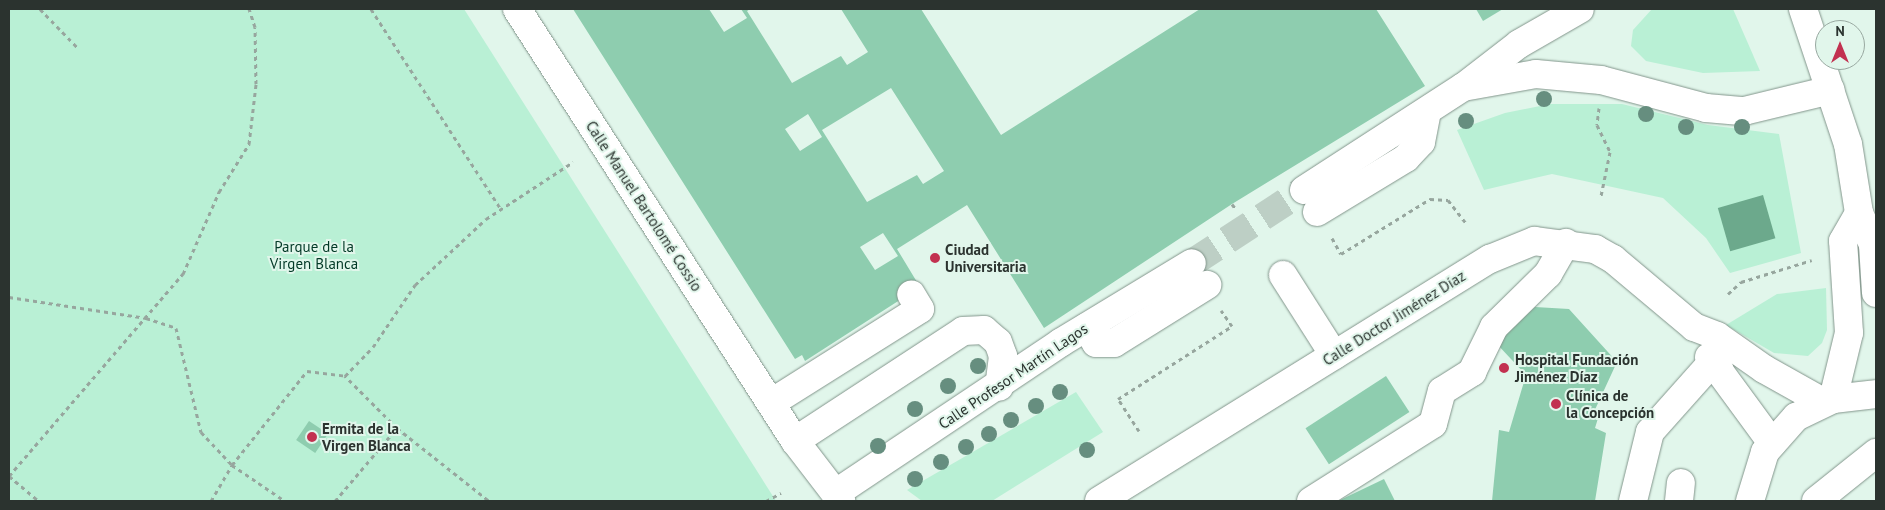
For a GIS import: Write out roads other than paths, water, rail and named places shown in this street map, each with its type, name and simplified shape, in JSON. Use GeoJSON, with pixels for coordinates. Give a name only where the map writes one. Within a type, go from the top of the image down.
{"type":"FeatureCollection","features":[{"type":"Feature","properties":{"kind":"street","name":"Calle Manuel Bartolomé Cossío"},"geometry":{"type":"LineString","coordinates":[[517,9],[771,403]]}},
{"type":"Feature","properties":{"kind":"street"},"geometry":{"type":"LineString","coordinates":[[1320,210],[1427,112],[1519,44],[1580,9]]}},
{"type":"Feature","properties":{"kind":"street"},"geometry":{"type":"LineString","coordinates":[[1803,9],[1848,144],[1858,213],[1873,245],[1876,293]]}},
{"type":"Feature","properties":{"kind":"street"},"geometry":{"type":"LineString","coordinates":[[1462,87],[1536,74],[1601,80],[1706,108],[1744,111],[1831,90]]}},
{"type":"Feature","properties":{"kind":"street"},"geometry":{"type":"LineString","coordinates":[[1828,400],[1849,333],[1843,241],[1858,213]]}},
{"type":"Feature","properties":{"kind":"street","name":"Calle Doctor Jiménez Díaz"},"geometry":{"type":"LineString","coordinates":[[1099,501],[1490,259],[1534,241],[1566,243],[1595,249],[1614,259],[1694,327],[1717,336],[1764,369],[1828,400]]}},
{"type":"Feature","properties":{"kind":"street"},"geometry":{"type":"LineString","coordinates":[[1311,501],[1433,424],[1442,391],[1472,372],[1494,327],[1548,274],[1566,243]]}},
{"type":"Feature","properties":{"kind":"street"},"geometry":{"type":"LineString","coordinates":[[1284,276],[1334,355]]}},
{"type":"Feature","properties":{"kind":"street","name":"Calle Profesor Martín Lagos"},"geometry":{"type":"LineString","coordinates":[[839,497],[1087,327],[1096,343],[1114,344],[1203,286]]}},
{"type":"Feature","properties":{"kind":"street"},"geometry":{"type":"LineString","coordinates":[[839,497],[795,441],[771,403],[920,309],[910,294]]}},
{"type":"Feature","properties":{"kind":"street","name":"Calle Doctor Jiménez Díaz"},"geometry":{"type":"LineString","coordinates":[[1694,327],[1701,346],[1772,443]]}},
{"type":"Feature","properties":{"kind":"street"},"geometry":{"type":"LineString","coordinates":[[795,441],[962,331],[984,330],[998,342],[1004,356],[999,387]]}},
{"type":"Feature","properties":{"kind":"street"},"geometry":{"type":"LineString","coordinates":[[1633,501],[1650,432],[1708,367],[1720,370]]}},
{"type":"Feature","properties":{"kind":"street"},"geometry":{"type":"LineString","coordinates":[[1750,501],[1755,475],[1772,443],[1796,417],[1828,400],[1876,394]]}},
{"type":"Feature","properties":{"kind":"street"},"geometry":{"type":"LineString","coordinates":[[1816,501],[1876,453]]}},
{"type":"Feature","properties":{"kind":"tunnel"},"geometry":{"type":"LineString","coordinates":[[1192,263],[1304,190]]}},
{"type":"Feature","properties":{"kind":"place","name":"Ciudad Universitaria"},"geometry":{"type":"Point","coordinates":[935,258]}},
{"type":"Feature","properties":{"kind":"place","name":"Hospital Fundación Jiménez Díaz"},"geometry":{"type":"Point","coordinates":[1504,368]}},
{"type":"Feature","properties":{"kind":"place","name":"Clínica de la Concepción"},"geometry":{"type":"Point","coordinates":[1556,404]}},
{"type":"Feature","properties":{"kind":"place","name":"Ermita de la Virgen Blanca"},"geometry":{"type":"Point","coordinates":[312,437]}},
{"type":"Feature","properties":{"kind":"park label","name":"Parque de la Virgen Blanca"},"geometry":{"type":"Point","coordinates":[314,254]}}]}
